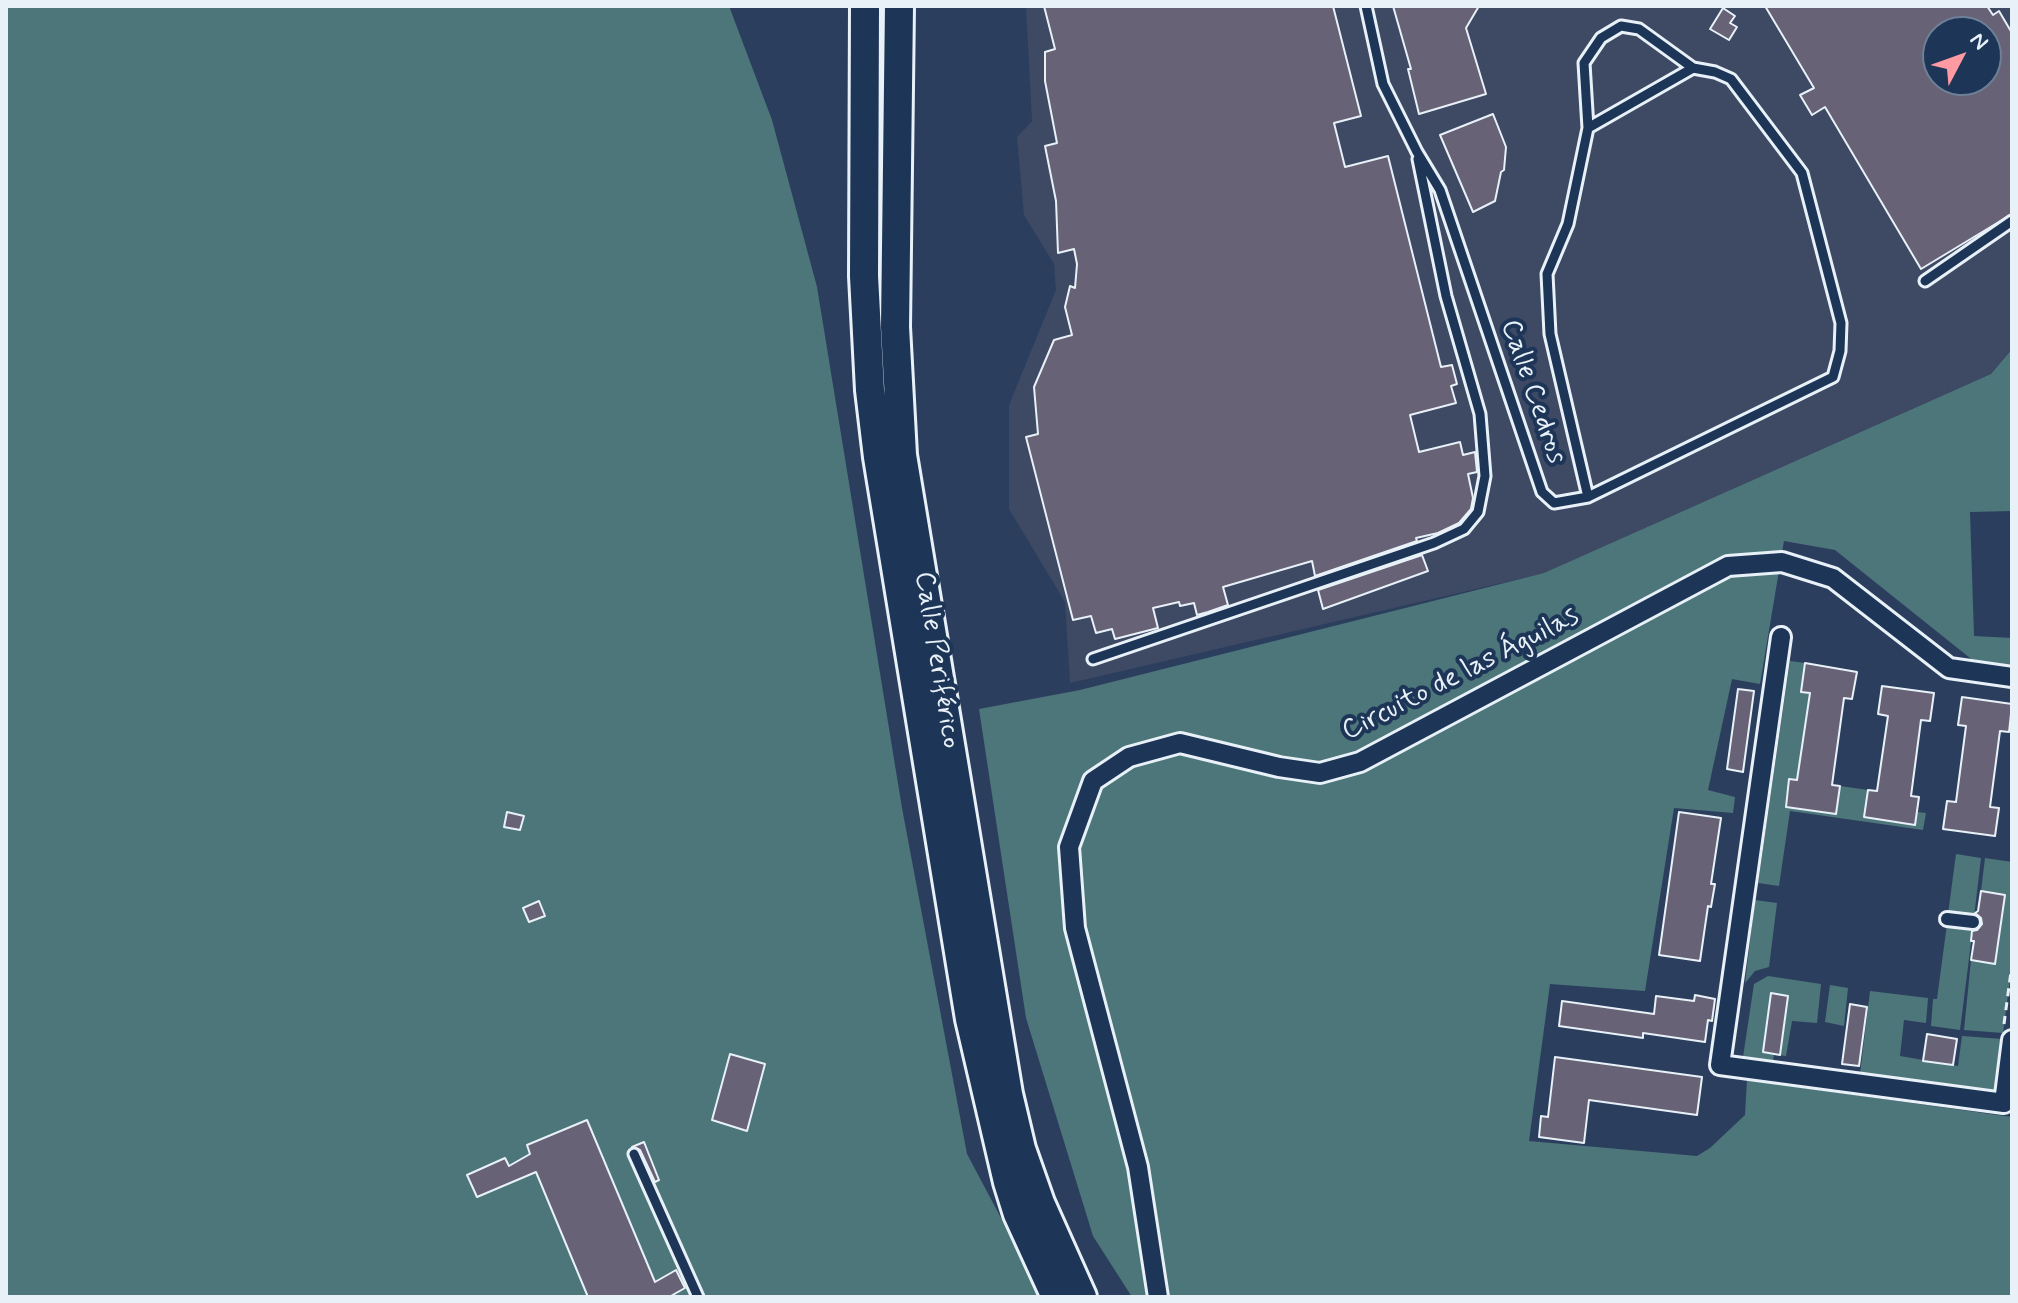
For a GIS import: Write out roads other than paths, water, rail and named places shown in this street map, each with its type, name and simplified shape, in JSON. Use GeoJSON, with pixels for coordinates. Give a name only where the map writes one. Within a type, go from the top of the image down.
{"type":"FeatureCollection","features":[{"type":"Feature","properties":{"kind":"highway","name":"Calle Periférico"},"geometry":{"type":"LineString","coordinates":[[865,6],[864,262],[870,390],[878,457],[955,939],[976,1048],[1011,1193],[1056,1297]]}},
{"type":"Feature","properties":{"kind":"highway","name":"Calle Periférico"},"geometry":{"type":"LineString","coordinates":[[899,6],[895,327],[902,455],[1008,1094],[1021,1149],[1040,1203],[1082,1297]]}},
{"type":"Feature","properties":{"kind":"street","name":"Circuito de las Águilas"},"geometry":{"type":"LineString","coordinates":[[1158,1297],[1138,1167],[1075,928],[1069,847],[1093,781],[1129,757],[1180,743],[1279,767],[1320,773],[1360,762],[1728,566],[1782,562],[1833,578],[1949,668],[2012,677]]}},
{"type":"Feature","properties":{"kind":"street"},"geometry":{"type":"LineString","coordinates":[[1781,637],[1720,1065],[2004,1103],[2008,1037]]}},
{"type":"Feature","properties":{"kind":"street"},"geometry":{"type":"LineString","coordinates":[[1947,919],[1973,922]]}},
{"type":"Feature","properties":{"kind":"lane","name":"Calle Cedros"},"geometry":{"type":"LineString","coordinates":[[1366,6],[1383,84],[1440,190],[1542,492],[1554,503],[1588,497],[1833,377],[1840,351],[1841,323],[1802,173],[1731,79],[1693,68]]}},
{"type":"Feature","properties":{"kind":"lane"},"geometry":{"type":"LineString","coordinates":[[1588,128],[1693,68],[1639,29],[1621,26],[1601,38],[1584,63],[1588,128],[1568,224],[1547,274],[1550,334],[1588,497]]}},
{"type":"Feature","properties":{"kind":"lane"},"geometry":{"type":"LineString","coordinates":[[1093,659],[1434,543],[1464,529],[1478,512],[1485,476],[1480,414],[1446,296],[1417,152]]}},
{"type":"Feature","properties":{"kind":"lane"},"geometry":{"type":"LineString","coordinates":[[1925,281],[2012,221]]}},
{"type":"Feature","properties":{"kind":"lane"},"geometry":{"type":"LineString","coordinates":[[634,1154],[698,1297]]}}]}
